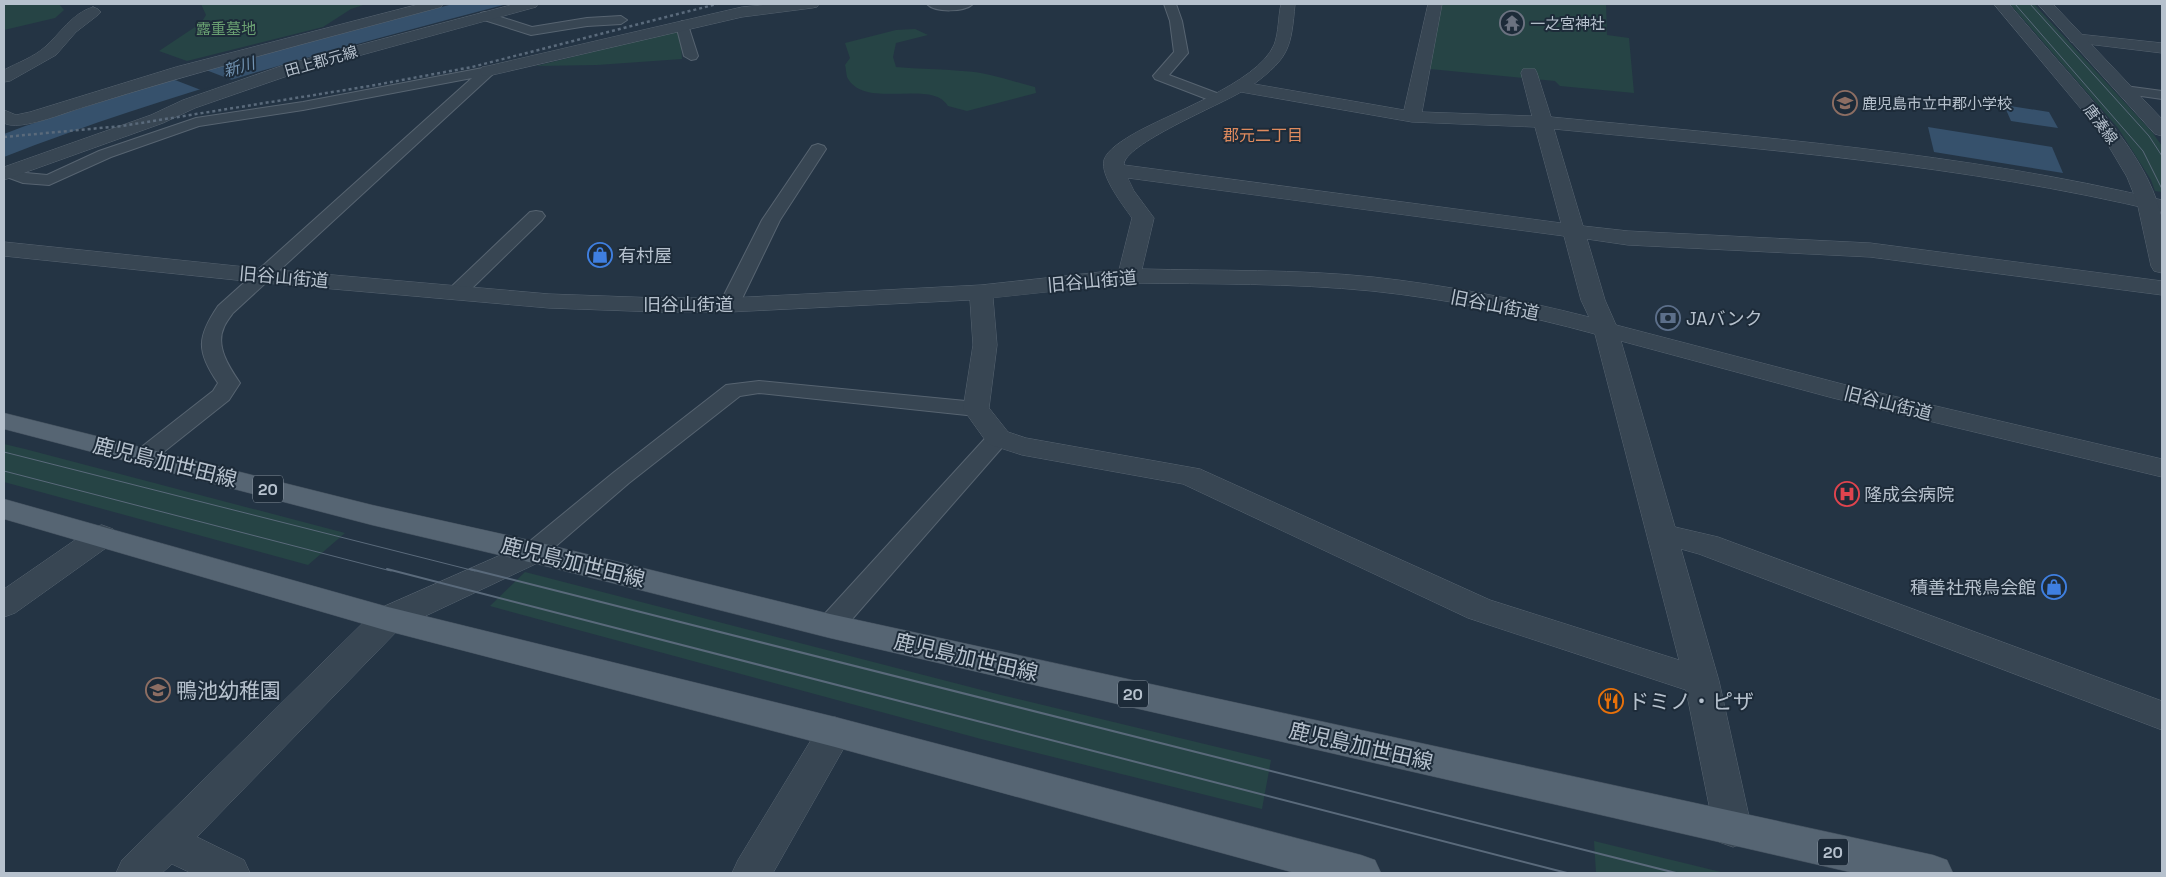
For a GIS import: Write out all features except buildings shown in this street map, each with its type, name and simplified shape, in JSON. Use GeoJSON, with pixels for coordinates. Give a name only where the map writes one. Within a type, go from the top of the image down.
{"type":"FeatureCollection","features":[{"type":"Feature","properties":{"kind":"main road","name":"鹿児島加世田線"},"geometry":{"type":"LineString","coordinates":[[4,421],[394,520],[534,552],[830,626],[1734,830],[1933,873]]}},
{"type":"Feature","properties":{"kind":"main road"},"geometry":{"type":"LineString","coordinates":[[4,509],[388,619],[835,732],[1361,873]]}},
{"type":"Feature","properties":{"kind":"street"},"geometry":{"type":"LineString","coordinates":[[4,115],[13,121],[34,117],[182,71],[436,4]]}},
{"type":"Feature","properties":{"kind":"street","name":"田上郡元線"},"geometry":{"type":"LineString","coordinates":[[6,173],[157,120],[189,104],[290,70],[531,4]]}},
{"type":"Feature","properties":{"kind":"street"},"geometry":{"type":"LineString","coordinates":[[488,71],[742,12],[812,4]]}},
{"type":"Feature","properties":{"kind":"street"},"geometry":{"type":"LineString","coordinates":[[1129,276],[1143,218],[1120,183],[1114,170],[1114,160],[1129,144],[1145,134],[1240,87],[1270,62],[1281,48],[1288,4]]}},
{"type":"Feature","properties":{"kind":"street"},"geometry":{"type":"LineString","coordinates":[[1412,117],[1435,4]]}},
{"type":"Feature","properties":{"kind":"street","name":"唐湊線"},"geometry":{"type":"LineString","coordinates":[[2001,4],[2105,128],[2155,204],[2162,266]]}},
{"type":"Feature","properties":{"kind":"street"},"geometry":{"type":"LineString","coordinates":[[2045,4],[2162,130]]}},
{"type":"Feature","properties":{"kind":"street"},"geometry":{"type":"LineString","coordinates":[[4,77],[50,52],[70,29],[93,12]]}},
{"type":"Feature","properties":{"kind":"street"},"geometry":{"type":"LineString","coordinates":[[2078,39],[2162,48]]}},
{"type":"Feature","properties":{"kind":"street"},"geometry":{"type":"LineString","coordinates":[[182,71],[229,90]]}},
{"type":"Feature","properties":{"kind":"street"},"geometry":{"type":"LineString","coordinates":[[1529,73],[1592,300],[1606,330],[1702,681],[1734,830]]}},
{"type":"Feature","properties":{"kind":"street"},"geometry":{"type":"LineString","coordinates":[[1240,87],[1412,117],[1542,122],[1855,153],[1978,171],[2112,194],[2155,204]]}},
{"type":"Feature","properties":{"kind":"street"},"geometry":{"type":"LineString","coordinates":[[1114,170],[1628,238],[1870,250],[2162,288]]}},
{"type":"Feature","properties":{"kind":"street","name":"旧谷山街道"},"geometry":{"type":"LineString","coordinates":[[4,249],[265,276],[549,301],[660,305],[729,305],[981,292],[1129,276],[1305,279],[1372,284],[1439,293],[1559,317],[1852,395],[2162,468]]}},
{"type":"Feature","properties":{"kind":"street"},"geometry":{"type":"LineString","coordinates":[[981,292],[985,345],[976,409],[998,438],[1022,446],[1190,476],[1479,609],[1702,681]]}},
{"type":"Feature","properties":{"kind":"street"},"geometry":{"type":"LineString","coordinates":[[1662,534],[1707,545],[2162,716]]}},
{"type":"Feature","properties":{"kind":"street"},"geometry":{"type":"LineString","coordinates":[[4,605],[102,536]]}},
{"type":"Feature","properties":{"kind":"street"},"geometry":{"type":"LineString","coordinates":[[136,873],[388,619],[534,552]]}},
{"type":"Feature","properties":{"kind":"street"},"geometry":{"type":"LineString","coordinates":[[752,873],[835,732]]}},
{"type":"Feature","properties":{"kind":"street"},"geometry":{"type":"LineString","coordinates":[[168,842],[230,873]]}},
{"type":"Feature","properties":{"kind":"lane"},"geometry":{"type":"LineString","coordinates":[[933,4],[936,6],[967,4]]}},
{"type":"Feature","properties":{"kind":"lane"},"geometry":{"type":"LineString","coordinates":[[1170,4],[1176,22],[1181,53],[1160,76],[1217,98]]}},
{"type":"Feature","properties":{"kind":"lane"},"geometry":{"type":"LineString","coordinates":[[485,16],[531,31],[572,24],[621,20]]}},
{"type":"Feature","properties":{"kind":"lane"},"geometry":{"type":"LineString","coordinates":[[682,25],[691,56]]}},
{"type":"Feature","properties":{"kind":"lane"},"geometry":{"type":"LineString","coordinates":[[6,173],[23,178],[48,180],[105,154],[196,122],[303,106],[488,71]]}},
{"type":"Feature","properties":{"kind":"lane"},"geometry":{"type":"LineString","coordinates":[[143,457],[221,395],[229,383],[219,370],[211,345],[214,327],[225,310],[265,276],[488,71]]}},
{"type":"Feature","properties":{"kind":"lane"},"geometry":{"type":"LineString","coordinates":[[2125,90],[2162,95]]}},
{"type":"Feature","properties":{"kind":"lane"},"geometry":{"type":"LineString","coordinates":[[729,305],[771,220],[818,149]]}},
{"type":"Feature","properties":{"kind":"lane"},"geometry":{"type":"LineString","coordinates":[[457,292],[536,216]]}},
{"type":"Feature","properties":{"kind":"lane"},"geometry":{"type":"LineString","coordinates":[[534,552],[621,478],[734,390],[759,387],[976,409]]}},
{"type":"Feature","properties":{"kind":"lane"},"geometry":{"type":"LineString","coordinates":[[830,626],[998,438]]}},
{"type":"Feature","properties":{"kind":"green space"},"geometry":{"type":"Polygon","coordinates":[[[4,4],[59,4],[64,10],[55,18],[4,30],[4,4]]]}},
{"type":"Feature","properties":{"kind":"green space","name":"露重墓地"},"geometry":{"type":"Polygon","coordinates":[[[201,4],[366,4],[351,9],[323,27],[187,61],[159,51],[201,23],[206,15],[201,4]]]}},
{"type":"Feature","properties":{"kind":"green space"},"geometry":{"type":"Polygon","coordinates":[[[1440,4],[1606,4],[1607,35],[1629,38],[1634,93],[1560,86],[1555,81],[1430,69],[1440,4]]]}},
{"type":"Feature","properties":{"kind":"green space"},"geometry":{"type":"Polygon","coordinates":[[[2010,4],[2034,4],[2152,132],[2162,146],[2162,192],[2155,191],[2151,180],[2118,128],[2010,4]]]}},
{"type":"Feature","properties":{"kind":"green space"},"geometry":{"type":"Polygon","coordinates":[[[915,29],[928,35],[896,43],[893,57],[896,67],[981,73],[1035,87],[1036,93],[967,111],[948,106],[940,98],[928,94],[882,94],[868,92],[856,87],[847,77],[845,65],[850,58],[845,43],[896,30],[915,29]]]}},
{"type":"Feature","properties":{"kind":"green space"},"geometry":{"type":"Polygon","coordinates":[[[677,31],[680,33],[682,59],[597,65],[536,66],[677,31]]]}},
{"type":"Feature","properties":{"kind":"green space"},"geometry":{"type":"Polygon","coordinates":[[[4,444],[345,533],[308,565],[4,482],[4,444]]]}},
{"type":"Feature","properties":{"kind":"green space"},"geometry":{"type":"Polygon","coordinates":[[[525,572],[1001,695],[1271,760],[1262,809],[981,739],[490,606],[525,572]]]}},
{"type":"Feature","properties":{"kind":"green space"},"geometry":{"type":"Polygon","coordinates":[[[1594,841],[1725,873],[1596,873],[1594,841]]]}},
{"type":"Feature","properties":{"kind":"water","name":"新川"},"geometry":{"type":"Polygon","coordinates":[[[453,4],[507,4],[316,55],[190,92],[127,112],[4,157],[4,134],[25,126],[230,61],[453,4]]]}},
{"type":"Feature","properties":{"kind":"water"},"geometry":{"type":"Polygon","coordinates":[[[2004,105],[2049,112],[2058,128],[2011,121],[2004,105]]]}},
{"type":"Feature","properties":{"kind":"water"},"geometry":{"type":"Polygon","coordinates":[[[1928,127],[2052,147],[2063,173],[1934,152],[1928,127]]]}},
{"type":"Feature","properties":{"kind":"pier"},"geometry":{"type":"Polygon","coordinates":[[[206,70],[232,80],[201,90],[175,80],[206,70]]]}},
{"type":"Feature","properties":{"kind":"tram line"},"geometry":{"type":"LineString","coordinates":[[2015,4],[2143,151],[2162,189]]}},
{"type":"Feature","properties":{"kind":"tram line"},"geometry":{"type":"LineString","coordinates":[[2030,4],[2149,136],[2162,156]]}},
{"type":"Feature","properties":{"kind":"tram line"},"geometry":{"type":"LineString","coordinates":[[4,452],[475,571]]}},
{"type":"Feature","properties":{"kind":"tram line"},"geometry":{"type":"LineString","coordinates":[[4,471],[391,571]]}},
{"type":"Feature","properties":{"kind":"tram line"},"geometry":{"type":"LineString","coordinates":[[387,569],[1567,873]]}},
{"type":"Feature","properties":{"kind":"tram line"},"geometry":{"type":"LineString","coordinates":[[470,569],[1676,873]]}},
{"type":"Feature","properties":{"kind":"railway"},"geometry":{"type":"LineString","coordinates":[[4,137],[122,126],[370,86],[472,67],[717,4]]}},
{"type":"Feature","properties":{"kind":"place","name":"一之宮神社"},"geometry":{"type":"Point","coordinates":[1512,23]}},
{"type":"Feature","properties":{"kind":"place","name":"鹿児島市立中郡小学校"},"geometry":{"type":"Point","coordinates":[1845,103]}},
{"type":"Feature","properties":{"kind":"place","name":"有村屋"},"geometry":{"type":"Point","coordinates":[600,255]}},
{"type":"Feature","properties":{"kind":"place","name":"JAバンク"},"geometry":{"type":"Point","coordinates":[1668,318]}},
{"type":"Feature","properties":{"kind":"place","name":"隆成会病院"},"geometry":{"type":"Point","coordinates":[1847,494]}},
{"type":"Feature","properties":{"kind":"place","name":"積善社飛鳥会館"},"geometry":{"type":"Point","coordinates":[2054,587]}},
{"type":"Feature","properties":{"kind":"place","name":"鴨池幼稚園"},"geometry":{"type":"Point","coordinates":[158,690]}},
{"type":"Feature","properties":{"kind":"place","name":"ドミノ・ピザ"},"geometry":{"type":"Point","coordinates":[1611,701]}},
{"type":"Feature","properties":{"kind":"district","name":"郡元二丁目"},"geometry":{"type":"Point","coordinates":[1263,135]}}]}
